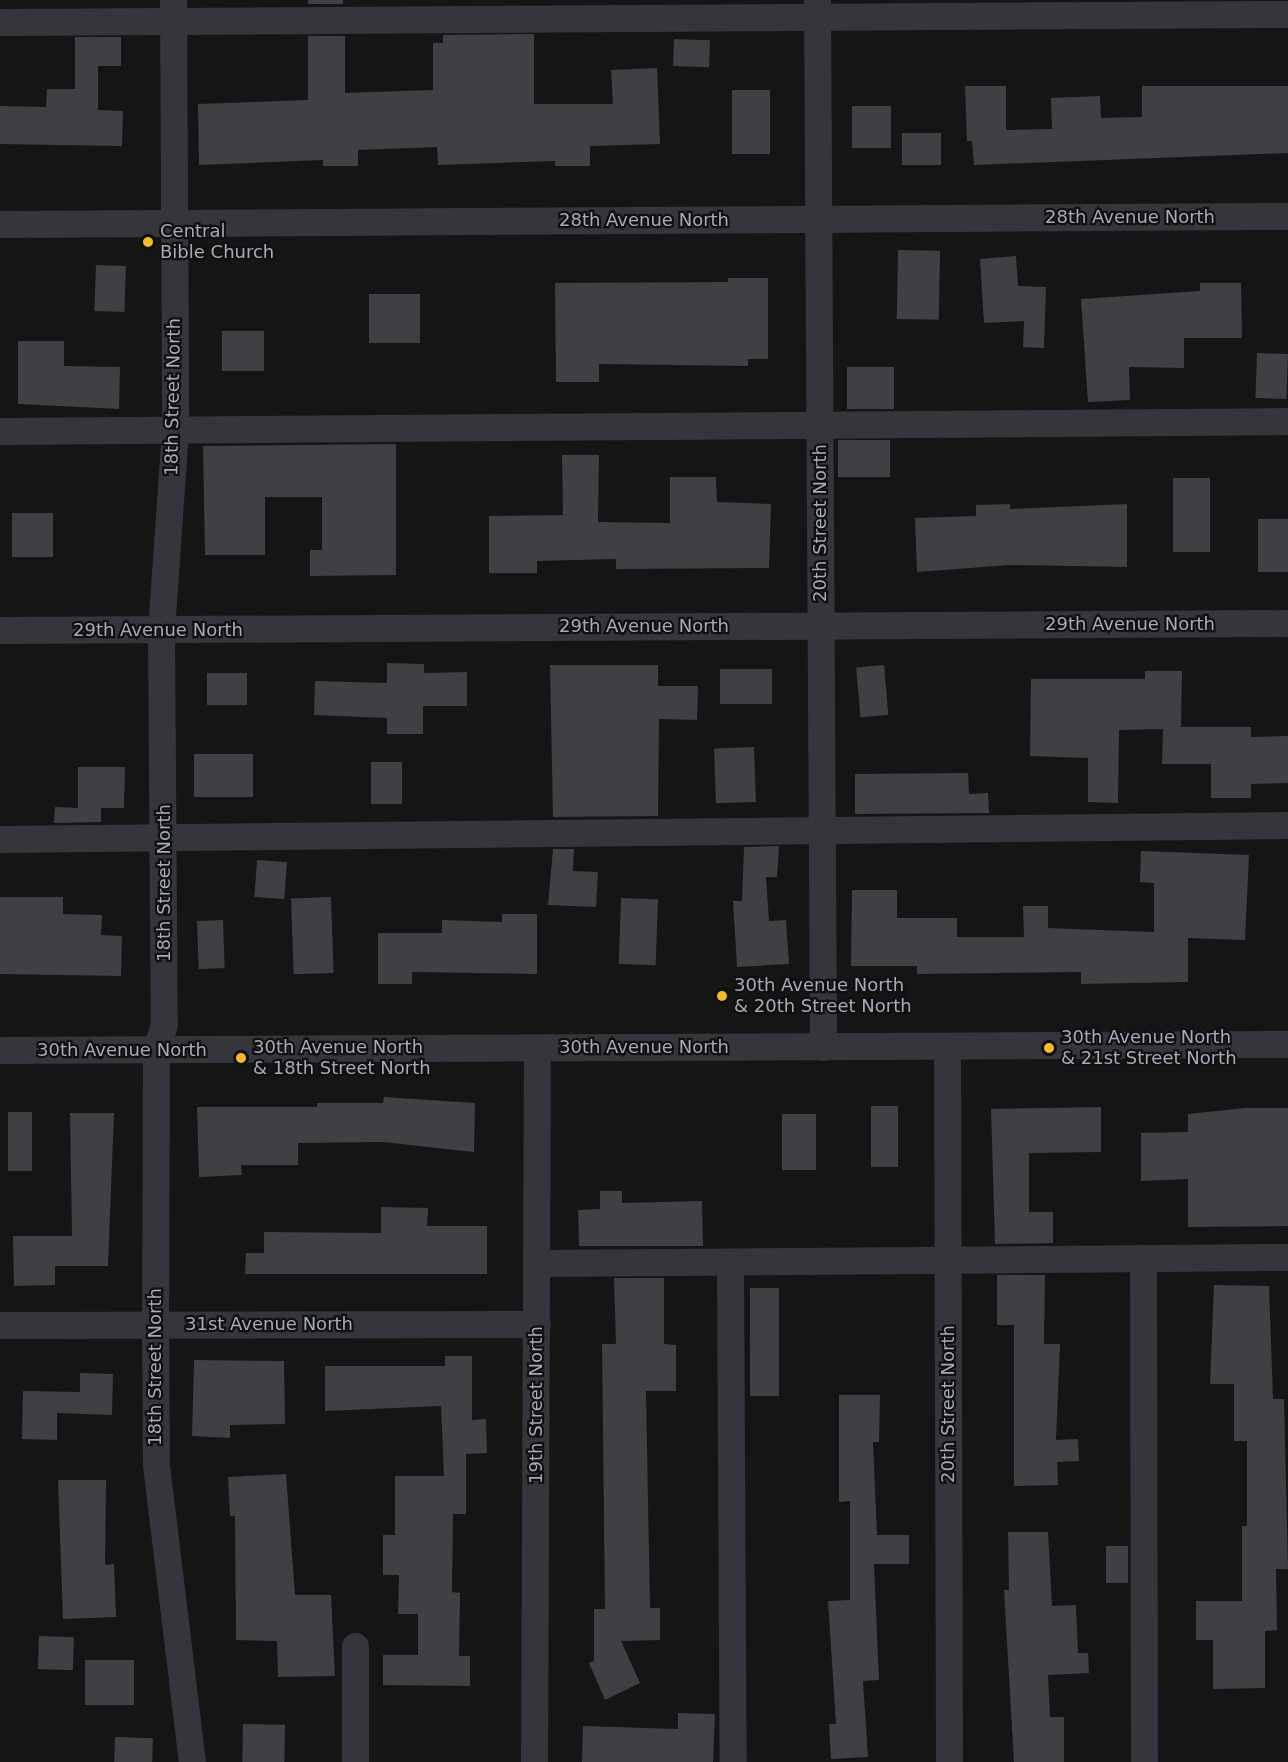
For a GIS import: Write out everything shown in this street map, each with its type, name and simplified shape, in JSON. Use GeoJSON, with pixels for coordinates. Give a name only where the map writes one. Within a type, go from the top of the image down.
{"type":"FeatureCollection","features":[{"type":"Feature","properties":{"kind":"street"},"geometry":{"type":"LineString","coordinates":[[0,22],[173,11],[817,8],[1288,14]]}},
{"type":"Feature","properties":{"kind":"street","name":"20th Street North"},"geometry":{"type":"LineString","coordinates":[[817,8],[823,1047]]}},
{"type":"Feature","properties":{"kind":"street","name":"18th Street North"},"geometry":{"type":"LineString","coordinates":[[173,11],[175,430],[161,630],[164,1024],[156,1049],[154,1325],[156,1464],[192,1762]]}},
{"type":"Feature","properties":{"kind":"street","name":"28th Avenue North"},"geometry":{"type":"LineString","coordinates":[[0,224],[1288,216]]}},
{"type":"Feature","properties":{"kind":"street"},"geometry":{"type":"LineString","coordinates":[[0,431],[1288,421]]}},
{"type":"Feature","properties":{"kind":"street","name":"29th Avenue North"},"geometry":{"type":"LineString","coordinates":[[0,630],[1288,623]]}},
{"type":"Feature","properties":{"kind":"street"},"geometry":{"type":"LineString","coordinates":[[0,839],[822,832],[1288,825]]}},
{"type":"Feature","properties":{"kind":"street","name":"30th Avenue North"},"geometry":{"type":"LineString","coordinates":[[0,1050],[1288,1044]]}},
{"type":"Feature","properties":{"kind":"street","name":"20th Street North"},"geometry":{"type":"LineString","coordinates":[[947,1046],[949,1762]]}},
{"type":"Feature","properties":{"kind":"street","name":"19th Street North"},"geometry":{"type":"LineString","coordinates":[[534,1762],[537,1048]]}},
{"type":"Feature","properties":{"kind":"street"},"geometry":{"type":"LineString","coordinates":[[537,1263],[947,1263],[1288,1257]]}},
{"type":"Feature","properties":{"kind":"street"},"geometry":{"type":"LineString","coordinates":[[1143,1260],[1144,1762]]}},
{"type":"Feature","properties":{"kind":"street"},"geometry":{"type":"LineString","coordinates":[[730,1263],[733,1762]]}},
{"type":"Feature","properties":{"kind":"street","name":"31st Avenue North"},"geometry":{"type":"LineString","coordinates":[[0,1325],[537,1324]]}},
{"type":"Feature","properties":{"kind":"street"},"geometry":{"type":"LineString","coordinates":[[355,1646],[355,1762]]}},
{"type":"Feature","properties":{"kind":"building"},"geometry":{"type":"Polygon","coordinates":[[[308,0],[343,0],[343,4],[308,4],[308,0]]]}},
{"type":"Feature","properties":{"kind":"building"},"geometry":{"type":"Polygon","coordinates":[[[534,34],[534,104],[613,104],[611,70],[657,68],[660,144],[590,146],[590,166],[555,166],[555,161],[438,165],[437,147],[358,150],[358,166],[323,166],[323,160],[199,165],[198,104],[308,100],[308,36],[345,36],[345,93],[433,90],[433,43],[443,43],[443,35],[534,34]]]}},
{"type":"Feature","properties":{"kind":"building"},"geometry":{"type":"Polygon","coordinates":[[[75,37],[121,37],[121,66],[98,66],[98,110],[123,111],[122,146],[0,144],[0,106],[46,107],[47,89],[75,89],[75,37]]]}},
{"type":"Feature","properties":{"kind":"building"},"geometry":{"type":"Polygon","coordinates":[[[674,39],[710,40],[709,67],[673,66],[674,39]]]}},
{"type":"Feature","properties":{"kind":"building"},"geometry":{"type":"Polygon","coordinates":[[[965,86],[1006,86],[1006,130],[1052,129],[1051,98],[1100,96],[1101,118],[1142,117],[1142,86],[1288,86],[1288,153],[974,165],[972,141],[967,141],[965,86]]]}},
{"type":"Feature","properties":{"kind":"building"},"geometry":{"type":"Polygon","coordinates":[[[732,90],[770,90],[770,154],[732,154],[732,90]]]}},
{"type":"Feature","properties":{"kind":"building"},"geometry":{"type":"Polygon","coordinates":[[[852,106],[891,106],[891,148],[852,148],[852,106]]]}},
{"type":"Feature","properties":{"kind":"building"},"geometry":{"type":"Polygon","coordinates":[[[902,133],[941,133],[941,165],[902,165],[902,133]]]}},
{"type":"Feature","properties":{"kind":"building"},"geometry":{"type":"Polygon","coordinates":[[[898,250],[940,251],[939,320],[897,319],[898,250]]]}},
{"type":"Feature","properties":{"kind":"building"},"geometry":{"type":"Polygon","coordinates":[[[1016,256],[1018,286],[1046,287],[1044,348],[1023,347],[1024,321],[984,323],[980,259],[1016,256]]]}},
{"type":"Feature","properties":{"kind":"building"},"geometry":{"type":"Polygon","coordinates":[[[96,265],[126,266],[124,312],[94,311],[96,265]]]}},
{"type":"Feature","properties":{"kind":"building"},"geometry":{"type":"Polygon","coordinates":[[[728,278],[768,278],[768,359],[748,359],[748,366],[599,364],[599,382],[556,382],[555,283],[728,282],[728,278]]]}},
{"type":"Feature","properties":{"kind":"building"},"geometry":{"type":"Polygon","coordinates":[[[1200,283],[1241,283],[1242,338],[1184,338],[1184,368],[1129,367],[1130,400],[1088,402],[1081,299],[1200,291],[1200,283]]]}},
{"type":"Feature","properties":{"kind":"building"},"geometry":{"type":"Polygon","coordinates":[[[369,294],[420,294],[420,343],[369,343],[369,294]]]}},
{"type":"Feature","properties":{"kind":"building"},"geometry":{"type":"Polygon","coordinates":[[[222,331],[264,331],[264,371],[222,371],[222,331]]]}},
{"type":"Feature","properties":{"kind":"building"},"geometry":{"type":"Polygon","coordinates":[[[18,341],[64,341],[64,366],[120,367],[119,409],[18,404],[18,341]]]}},
{"type":"Feature","properties":{"kind":"building"},"geometry":{"type":"Polygon","coordinates":[[[1257,353],[1288,354],[1286,399],[1255,398],[1257,353]]]}},
{"type":"Feature","properties":{"kind":"building"},"geometry":{"type":"Polygon","coordinates":[[[847,367],[894,367],[894,409],[847,409],[847,367]]]}},
{"type":"Feature","properties":{"kind":"building"},"geometry":{"type":"Polygon","coordinates":[[[838,440],[890,440],[890,477],[838,477],[838,440]]]}},
{"type":"Feature","properties":{"kind":"building"},"geometry":{"type":"Polygon","coordinates":[[[396,444],[396,575],[310,576],[310,550],[322,550],[322,497],[265,497],[265,555],[205,555],[203,446],[396,444]]]}},
{"type":"Feature","properties":{"kind":"building"},"geometry":{"type":"Polygon","coordinates":[[[562,455],[599,455],[598,522],[670,523],[670,477],[716,477],[717,502],[771,504],[769,568],[616,569],[616,559],[537,561],[537,573],[489,573],[489,516],[563,515],[562,455]]]}},
{"type":"Feature","properties":{"kind":"building"},"geometry":{"type":"Polygon","coordinates":[[[1173,478],[1210,478],[1210,552],[1173,552],[1173,478]]]}},
{"type":"Feature","properties":{"kind":"building"},"geometry":{"type":"Polygon","coordinates":[[[1010,504],[1010,509],[1127,504],[1127,567],[1010,565],[917,572],[915,518],[976,516],[976,505],[1010,504]]]}},
{"type":"Feature","properties":{"kind":"building"},"geometry":{"type":"Polygon","coordinates":[[[12,513],[53,513],[53,557],[12,557],[12,513]]]}},
{"type":"Feature","properties":{"kind":"building"},"geometry":{"type":"Polygon","coordinates":[[[1258,519],[1288,519],[1288,572],[1258,572],[1258,519]]]}},
{"type":"Feature","properties":{"kind":"building"},"geometry":{"type":"Polygon","coordinates":[[[387,663],[424,664],[424,673],[467,672],[467,706],[423,706],[423,734],[387,734],[387,718],[314,715],[315,681],[387,683],[387,663]]]}},
{"type":"Feature","properties":{"kind":"building"},"geometry":{"type":"Polygon","coordinates":[[[550,665],[658,665],[658,686],[698,686],[697,720],[659,719],[658,816],[553,817],[550,665]]]}},
{"type":"Feature","properties":{"kind":"building"},"geometry":{"type":"Polygon","coordinates":[[[884,665],[888,715],[860,717],[856,667],[884,665]]]}},
{"type":"Feature","properties":{"kind":"building"},"geometry":{"type":"Polygon","coordinates":[[[720,669],[772,669],[772,704],[720,704],[720,669]]]}},
{"type":"Feature","properties":{"kind":"building"},"geometry":{"type":"Polygon","coordinates":[[[1145,671],[1182,671],[1181,727],[1251,727],[1251,737],[1288,736],[1288,783],[1251,784],[1251,798],[1211,798],[1211,764],[1162,764],[1163,729],[1119,730],[1118,803],[1088,802],[1088,758],[1030,756],[1031,679],[1145,679],[1145,671]]]}},
{"type":"Feature","properties":{"kind":"building"},"geometry":{"type":"Polygon","coordinates":[[[207,673],[247,673],[247,705],[207,705],[207,673]]]}},
{"type":"Feature","properties":{"kind":"building"},"geometry":{"type":"Polygon","coordinates":[[[754,747],[756,802],[716,803],[714,748],[754,747]]]}},
{"type":"Feature","properties":{"kind":"building"},"geometry":{"type":"Polygon","coordinates":[[[194,754],[253,754],[253,797],[194,797],[194,754]]]}},
{"type":"Feature","properties":{"kind":"building"},"geometry":{"type":"Polygon","coordinates":[[[371,762],[402,762],[402,804],[371,804],[371,762]]]}},
{"type":"Feature","properties":{"kind":"building"},"geometry":{"type":"Polygon","coordinates":[[[78,767],[125,767],[124,808],[101,808],[101,822],[54,823],[55,807],[78,808],[78,767]]]}},
{"type":"Feature","properties":{"kind":"building"},"geometry":{"type":"Polygon","coordinates":[[[968,773],[969,794],[988,793],[989,813],[855,814],[855,774],[968,773]]]}},
{"type":"Feature","properties":{"kind":"building"},"geometry":{"type":"Polygon","coordinates":[[[779,846],[777,877],[766,877],[769,921],[786,920],[789,964],[737,967],[733,901],[742,901],[744,847],[779,846]]]}},
{"type":"Feature","properties":{"kind":"building"},"geometry":{"type":"Polygon","coordinates":[[[553,849],[574,849],[573,871],[598,872],[596,907],[548,905],[553,849]]]}},
{"type":"Feature","properties":{"kind":"building"},"geometry":{"type":"Polygon","coordinates":[[[1141,851],[1249,855],[1245,940],[1188,938],[1188,982],[1081,984],[1081,972],[917,974],[917,966],[851,966],[852,890],[897,890],[897,918],[957,918],[957,937],[1024,937],[1023,906],[1048,906],[1048,928],[1154,932],[1154,883],[1140,882],[1141,851]]]}},
{"type":"Feature","properties":{"kind":"building"},"geometry":{"type":"Polygon","coordinates":[[[257,860],[287,862],[284,899],[254,897],[257,860]]]}},
{"type":"Feature","properties":{"kind":"building"},"geometry":{"type":"Polygon","coordinates":[[[0,897],[63,897],[63,914],[102,915],[101,935],[122,936],[121,976],[0,974],[0,897]]]}},
{"type":"Feature","properties":{"kind":"building"},"geometry":{"type":"Polygon","coordinates":[[[331,897],[334,973],[294,974],[291,898],[331,897]]]}},
{"type":"Feature","properties":{"kind":"building"},"geometry":{"type":"Polygon","coordinates":[[[621,898],[658,899],[656,965],[619,964],[621,898]]]}},
{"type":"Feature","properties":{"kind":"building"},"geometry":{"type":"Polygon","coordinates":[[[502,914],[537,914],[537,974],[412,972],[412,984],[378,984],[378,933],[442,933],[442,920],[502,922],[502,914]]]}},
{"type":"Feature","properties":{"kind":"building"},"geometry":{"type":"Polygon","coordinates":[[[223,920],[225,968],[199,969],[197,921],[223,920]]]}},
{"type":"Feature","properties":{"kind":"building"},"geometry":{"type":"Polygon","coordinates":[[[384,1097],[475,1103],[474,1152],[382,1142],[298,1143],[298,1165],[241,1165],[242,1175],[199,1177],[197,1107],[317,1107],[317,1103],[383,1103],[384,1097]]]}},
{"type":"Feature","properties":{"kind":"building"},"geometry":{"type":"Polygon","coordinates":[[[871,1106],[898,1106],[898,1167],[871,1167],[871,1106]]]}},
{"type":"Feature","properties":{"kind":"building"},"geometry":{"type":"Polygon","coordinates":[[[1101,1107],[1101,1152],[1029,1153],[1029,1212],[1053,1212],[1053,1243],[995,1244],[991,1109],[1101,1107]]]}},
{"type":"Feature","properties":{"kind":"building"},"geometry":{"type":"Polygon","coordinates":[[[1245,1108],[1288,1108],[1288,1226],[1188,1227],[1188,1179],[1141,1181],[1141,1133],[1188,1132],[1188,1114],[1245,1108]]]}},
{"type":"Feature","properties":{"kind":"building"},"geometry":{"type":"Polygon","coordinates":[[[8,1112],[32,1112],[32,1171],[8,1171],[8,1112]]]}},
{"type":"Feature","properties":{"kind":"building"},"geometry":{"type":"Polygon","coordinates":[[[70,1113],[114,1113],[108,1266],[55,1266],[55,1285],[14,1286],[13,1236],[72,1236],[70,1113]]]}},
{"type":"Feature","properties":{"kind":"building"},"geometry":{"type":"Polygon","coordinates":[[[782,1114],[816,1114],[816,1170],[782,1170],[782,1114]]]}},
{"type":"Feature","properties":{"kind":"building"},"geometry":{"type":"Polygon","coordinates":[[[600,1191],[622,1191],[622,1203],[702,1201],[703,1246],[579,1246],[578,1210],[600,1209],[600,1191]]]}},
{"type":"Feature","properties":{"kind":"building"},"geometry":{"type":"Polygon","coordinates":[[[381,1207],[428,1208],[427,1226],[487,1226],[487,1274],[245,1274],[246,1253],[264,1253],[264,1232],[381,1233],[381,1207]]]}},
{"type":"Feature","properties":{"kind":"building"},"geometry":{"type":"Polygon","coordinates":[[[997,1275],[1045,1275],[1044,1344],[1060,1344],[1056,1440],[1078,1439],[1079,1461],[1057,1462],[1058,1485],[1014,1486],[1014,1325],[997,1325],[997,1275]]]}},
{"type":"Feature","properties":{"kind":"building"},"geometry":{"type":"Polygon","coordinates":[[[614,1278],[664,1278],[664,1344],[676,1345],[676,1391],[646,1391],[650,1608],[660,1608],[660,1640],[621,1641],[640,1683],[605,1700],[589,1663],[594,1661],[594,1609],[605,1609],[602,1344],[616,1344],[614,1278]]]}},
{"type":"Feature","properties":{"kind":"building"},"geometry":{"type":"Polygon","coordinates":[[[1214,1285],[1269,1286],[1273,1399],[1284,1399],[1288,1569],[1276,1569],[1277,1630],[1265,1631],[1265,1688],[1213,1689],[1213,1640],[1196,1640],[1196,1601],[1242,1601],[1242,1526],[1247,1526],[1247,1441],[1234,1441],[1234,1384],[1210,1384],[1214,1285]]]}},
{"type":"Feature","properties":{"kind":"building"},"geometry":{"type":"Polygon","coordinates":[[[750,1288],[779,1288],[779,1396],[750,1396],[750,1288]]]}},
{"type":"Feature","properties":{"kind":"building"},"geometry":{"type":"Polygon","coordinates":[[[445,1356],[472,1356],[472,1420],[486,1419],[487,1453],[466,1454],[466,1514],[453,1514],[452,1592],[460,1593],[459,1656],[470,1656],[470,1686],[383,1685],[383,1655],[418,1655],[418,1614],[398,1614],[399,1575],[383,1575],[383,1535],[395,1535],[395,1476],[444,1476],[441,1406],[325,1411],[325,1366],[445,1366],[445,1356]]]}},
{"type":"Feature","properties":{"kind":"building"},"geometry":{"type":"Polygon","coordinates":[[[194,1360],[284,1361],[285,1424],[230,1425],[230,1438],[192,1436],[194,1360]]]}},
{"type":"Feature","properties":{"kind":"building"},"geometry":{"type":"Polygon","coordinates":[[[80,1373],[113,1374],[112,1415],[57,1413],[57,1440],[22,1439],[23,1391],[80,1392],[80,1373]]]}},
{"type":"Feature","properties":{"kind":"building"},"geometry":{"type":"Polygon","coordinates":[[[839,1395],[880,1395],[879,1442],[873,1442],[877,1535],[909,1535],[909,1564],[874,1564],[879,1680],[863,1681],[868,1757],[831,1759],[829,1724],[836,1724],[828,1601],[850,1600],[850,1501],[839,1502],[839,1395]]]}},
{"type":"Feature","properties":{"kind":"building"},"geometry":{"type":"Polygon","coordinates":[[[286,1474],[295,1595],[331,1595],[335,1676],[278,1677],[277,1641],[236,1640],[235,1516],[230,1516],[228,1477],[286,1474]]]}},
{"type":"Feature","properties":{"kind":"building"},"geometry":{"type":"Polygon","coordinates":[[[58,1480],[106,1480],[105,1565],[114,1564],[116,1617],[63,1619],[58,1480]]]}},
{"type":"Feature","properties":{"kind":"building"},"geometry":{"type":"Polygon","coordinates":[[[1008,1532],[1048,1532],[1052,1606],[1076,1605],[1078,1653],[1088,1653],[1089,1673],[1048,1675],[1050,1717],[1064,1717],[1064,1762],[1014,1762],[1004,1590],[1009,1590],[1008,1532]]]}},
{"type":"Feature","properties":{"kind":"building"},"geometry":{"type":"Polygon","coordinates":[[[1106,1546],[1128,1546],[1128,1583],[1106,1583],[1106,1546]]]}},
{"type":"Feature","properties":{"kind":"building"},"geometry":{"type":"Polygon","coordinates":[[[39,1636],[74,1637],[73,1670],[38,1669],[39,1636]]]}},
{"type":"Feature","properties":{"kind":"building"},"geometry":{"type":"Polygon","coordinates":[[[85,1660],[134,1660],[134,1705],[85,1705],[85,1660]]]}},
{"type":"Feature","properties":{"kind":"building"},"geometry":{"type":"Polygon","coordinates":[[[678,1713],[715,1714],[713,1762],[582,1762],[583,1726],[678,1729],[678,1713]]]}},
{"type":"Feature","properties":{"kind":"building"},"geometry":{"type":"Polygon","coordinates":[[[243,1724],[285,1725],[284,1762],[242,1762],[243,1724]]]}},
{"type":"Feature","properties":{"kind":"building"},"geometry":{"type":"Polygon","coordinates":[[[115,1737],[153,1738],[152,1762],[114,1762],[115,1737]]]}},
{"type":"Feature","properties":{"kind":"place","name":"Central Bible Church"},"geometry":{"type":"Point","coordinates":[148,242]}},
{"type":"Feature","properties":{"kind":"place","name":"30th Avenue North & 20th Street North"},"geometry":{"type":"Point","coordinates":[722,996]}},
{"type":"Feature","properties":{"kind":"place","name":"30th Avenue North & 21st Street North"},"geometry":{"type":"Point","coordinates":[1049,1048]}},
{"type":"Feature","properties":{"kind":"place","name":"30th Avenue North & 18th Street North"},"geometry":{"type":"Point","coordinates":[241,1058]}}]}
